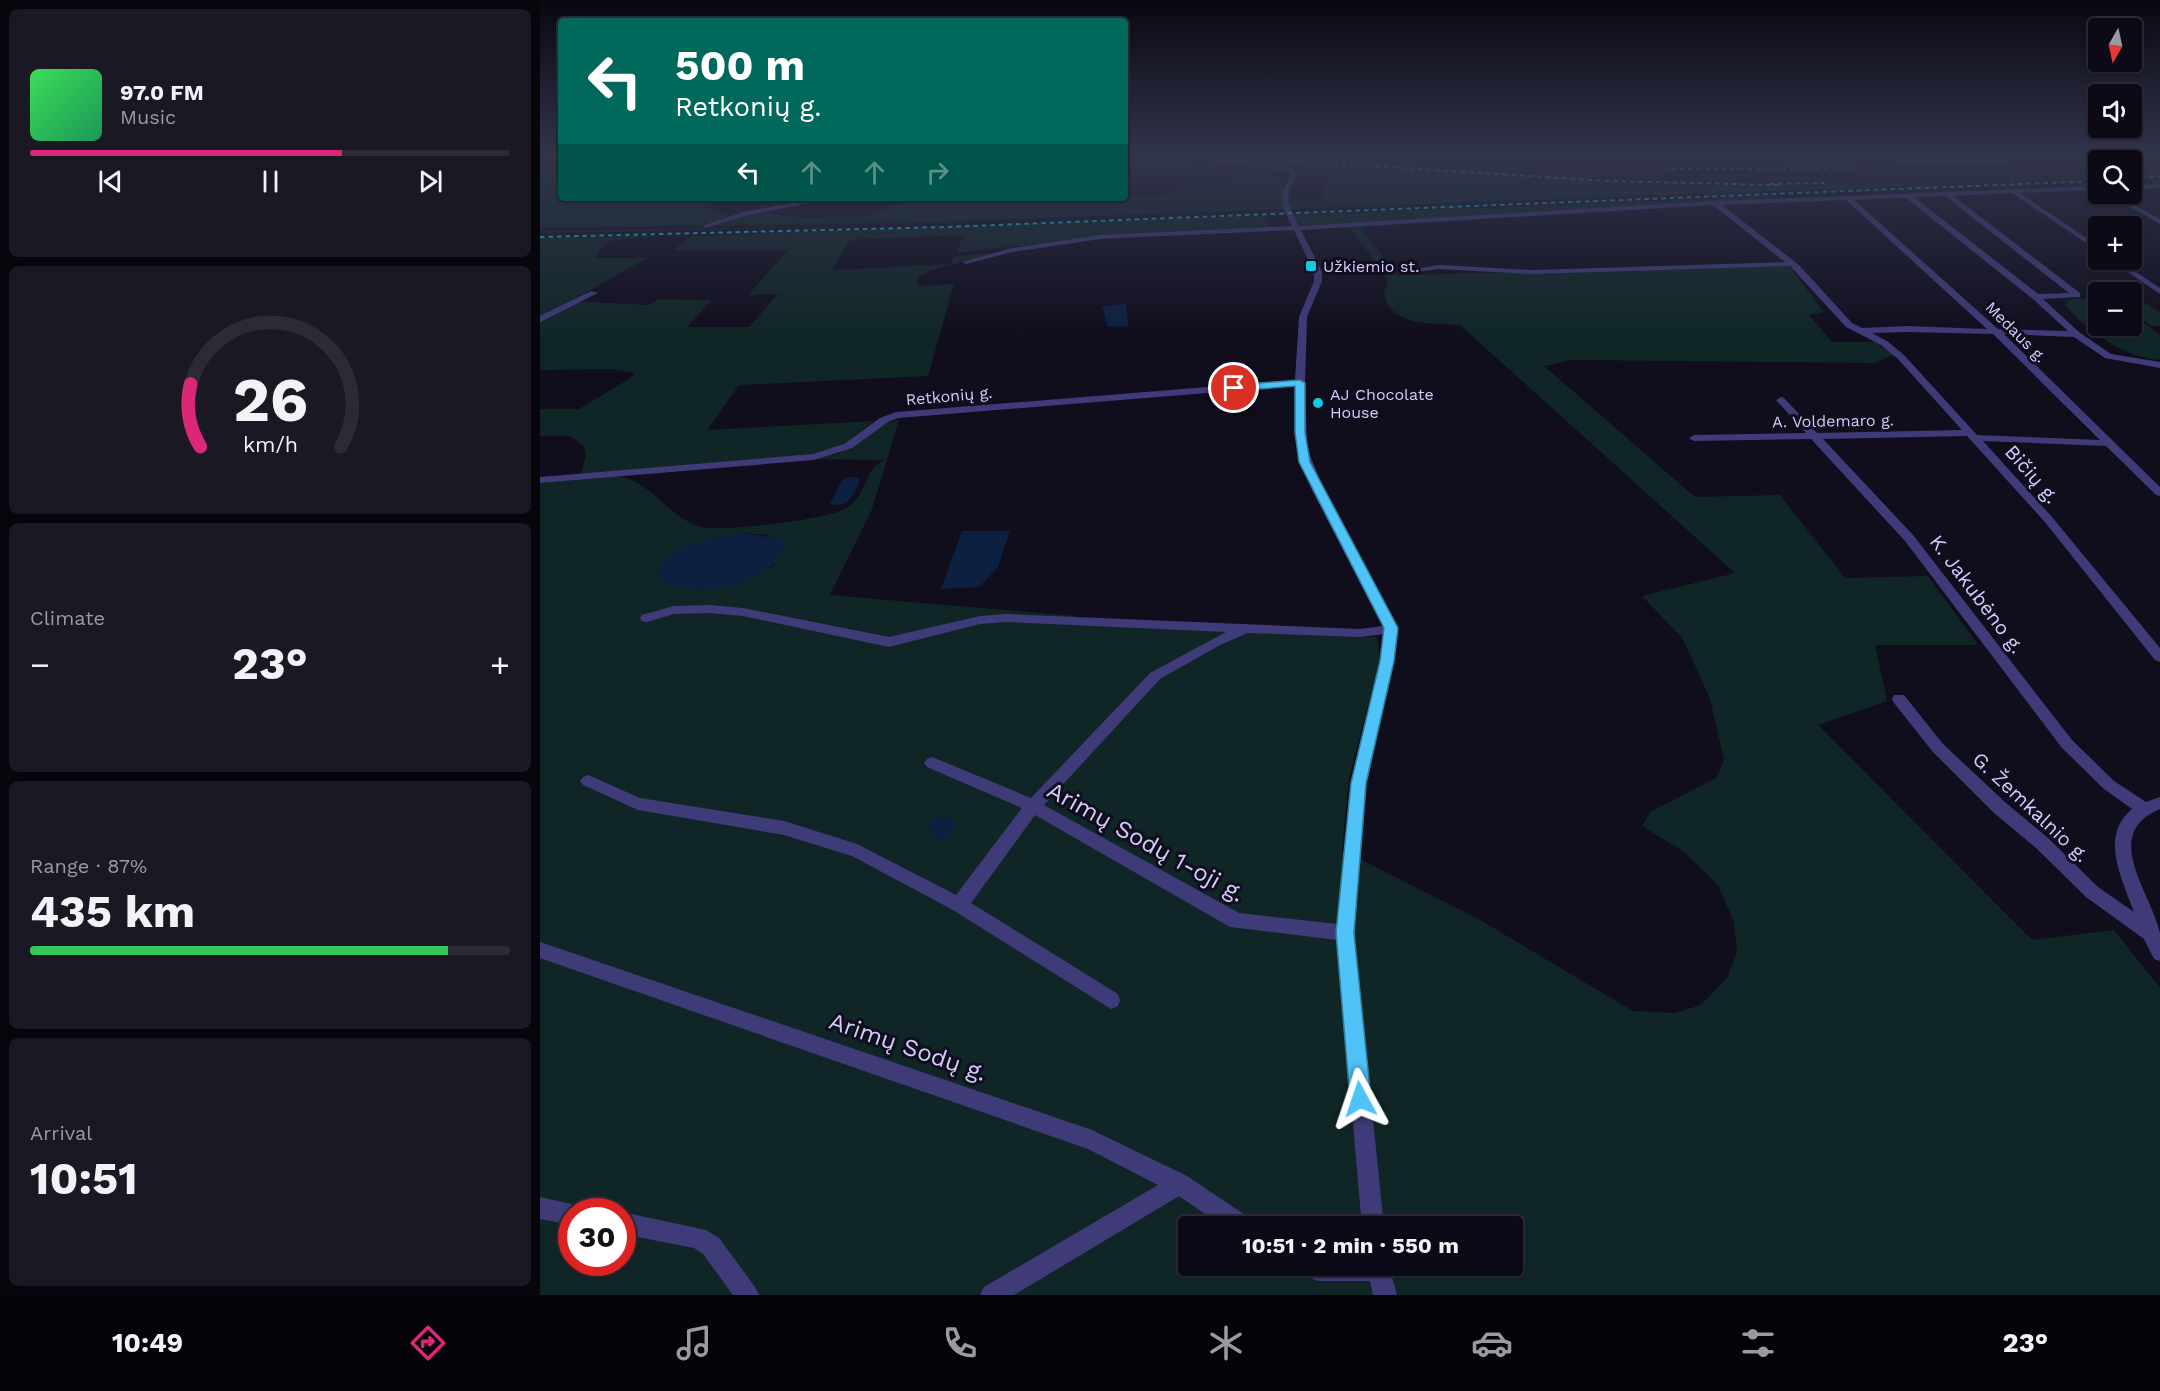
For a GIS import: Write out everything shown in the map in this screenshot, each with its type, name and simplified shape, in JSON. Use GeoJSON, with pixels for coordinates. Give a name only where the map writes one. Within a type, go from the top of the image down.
{"type":"FeatureCollection","features":[{"type":"Feature","properties":{"kind":"street"},"geometry":{"type":"LineString","coordinates":[[706,226],[739,215]]}},
{"type":"Feature","properties":{"kind":"street"},"geometry":{"type":"LineString","coordinates":[[1291,215],[1318,276],[1303,317],[1300,432],[1305,462],[1391,628],[1387,661],[1359,783],[1345,933],[1372,1216]]}},
{"type":"Feature","properties":{"kind":"street"},"geometry":{"type":"LineString","coordinates":[[966,262],[1012,250],[1100,237],[1516,215]]}},
{"type":"Feature","properties":{"kind":"street","name":"Bičių g."},"geometry":{"type":"LineString","coordinates":[[1729,215],[1792,264],[1845,322],[1884,343],[1901,357],[2048,519],[2160,657]]}},
{"type":"Feature","properties":{"kind":"street","name":"Medaus g."},"geometry":{"type":"LineString","coordinates":[[1867,215],[1996,332],[2105,442],[2160,493]]}},
{"type":"Feature","properties":{"kind":"street"},"geometry":{"type":"LineString","coordinates":[[1933,215],[2036,297],[2076,334],[2108,356],[2160,365]]}},
{"type":"Feature","properties":{"kind":"street"},"geometry":{"type":"LineString","coordinates":[[1975,215],[2078,296],[2036,297]]}},
{"type":"Feature","properties":{"kind":"street"},"geometry":{"type":"LineString","coordinates":[[2049,215],[2088,242]]}},
{"type":"Feature","properties":{"kind":"street"},"geometry":{"type":"LineString","coordinates":[[1401,272],[1439,267],[1533,272],[1792,264]]}},
{"type":"Feature","properties":{"kind":"street"},"geometry":{"type":"LineString","coordinates":[[2128,270],[2160,292]]}},
{"type":"Feature","properties":{"kind":"street"},"geometry":{"type":"LineString","coordinates":[[540,319],[594,294]]}},
{"type":"Feature","properties":{"kind":"street"},"geometry":{"type":"LineString","coordinates":[[1861,331],[1906,329],[2076,334]]}},
{"type":"Feature","properties":{"kind":"street","name":"Retkonių g."},"geometry":{"type":"LineString","coordinates":[[540,480],[814,457],[848,446],[884,420],[896,415],[1300,383]]}},
{"type":"Feature","properties":{"kind":"street","name":"K. Jakubėno g."},"geometry":{"type":"LineString","coordinates":[[1782,400],[1909,538],[2067,744],[2109,785],[2143,808]]}},
{"type":"Feature","properties":{"kind":"street","name":"A. Voldemaro g."},"geometry":{"type":"LineString","coordinates":[[1694,438],[1975,436],[2105,442]]}},
{"type":"Feature","properties":{"kind":"street"},"geometry":{"type":"LineString","coordinates":[[647,618],[674,610],[709,609],[743,612],[889,642],[980,620],[1007,618],[1360,633],[1391,628]]}},
{"type":"Feature","properties":{"kind":"street"},"geometry":{"type":"LineString","coordinates":[[959,905],[1033,806],[1155,676],[1215,642],[1249,627]]}},
{"type":"Feature","properties":{"kind":"street","name":"G. Žemkalnio g."},"geometry":{"type":"LineString","coordinates":[[1899,699],[1938,748],[2000,808],[2041,842],[2092,892],[2148,932]]}},
{"type":"Feature","properties":{"kind":"street","name":"Arimų Sodų 1-oji g."},"geometry":{"type":"LineString","coordinates":[[932,763],[1033,806],[1236,921],[1345,933]]}},
{"type":"Feature","properties":{"kind":"street"},"geometry":{"type":"LineString","coordinates":[[588,781],[638,804],[784,828],[824,839],[857,852],[959,905],[1111,1000]]}},
{"type":"Feature","properties":{"kind":"street"},"geometry":{"type":"LineString","coordinates":[[2143,808],[2160,803]]}},
{"type":"Feature","properties":{"kind":"street","name":"G. Žemkalnio g."},"geometry":{"type":"LineString","coordinates":[[2143,808],[2127,823],[2121,841],[2148,932],[2160,954]]}},
{"type":"Feature","properties":{"kind":"street","name":"Arimų Sodų g."},"geometry":{"type":"LineString","coordinates":[[540,950],[1092,1140],[1179,1184],[1227,1216]]}},
{"type":"Feature","properties":{"kind":"street"},"geometry":{"type":"LineString","coordinates":[[992,1295],[1179,1184]]}},
{"type":"Feature","properties":{"kind":"street"},"geometry":{"type":"LineString","coordinates":[[540,1208],[558,1211]]}},
{"type":"Feature","properties":{"kind":"street"},"geometry":{"type":"LineString","coordinates":[[636,1226],[698,1238],[711,1246],[747,1295]]}},
{"type":"Feature","properties":{"kind":"street"},"geometry":{"type":"LineString","coordinates":[[1380,1276],[1385,1295]]}},
{"type":"Feature","properties":{"kind":"green space"},"geometry":{"type":"Polygon","coordinates":[[[540,215],[728,215],[735,218],[748,215],[787,215],[804,218],[865,215],[1109,215],[903,223],[540,228],[540,215]]]}},
{"type":"Feature","properties":{"kind":"green space"},"geometry":{"type":"Polygon","coordinates":[[[1281,215],[1267,217],[1270,228],[1096,237],[956,253],[964,235],[850,240],[831,270],[950,264],[955,256],[994,253],[928,271],[917,278],[918,286],[954,284],[928,376],[739,385],[707,430],[874,421],[840,447],[809,455],[581,474],[586,455],[584,446],[570,436],[540,436],[540,409],[579,409],[629,379],[635,373],[610,369],[540,370],[540,238],[661,236],[614,240],[606,243],[594,258],[647,258],[571,301],[649,305],[658,299],[712,300],[687,327],[749,327],[778,294],[748,295],[787,251],[673,250],[692,236],[1281,215]]]}},
{"type":"Feature","properties":{"kind":"green space"},"geometry":{"type":"Polygon","coordinates":[[[1293,215],[1480,215],[1306,226],[1301,225],[1293,215]]]}},
{"type":"Feature","properties":{"kind":"green space"},"geometry":{"type":"Polygon","coordinates":[[[894,226],[540,233],[540,231],[894,226]]]}},
{"type":"Feature","properties":{"kind":"green space"},"geometry":{"type":"Polygon","coordinates":[[[1360,227],[1397,275],[1789,266],[1824,312],[1809,315],[1832,342],[1875,342],[1894,354],[1875,363],[1572,360],[1544,366],[1695,497],[1780,495],[1845,578],[1928,576],[1978,645],[1875,645],[1887,701],[1818,725],[2032,940],[2114,930],[2160,988],[2160,1295],[540,1295],[540,483],[619,476],[647,489],[678,515],[692,524],[703,527],[737,527],[797,521],[831,514],[851,505],[862,491],[872,471],[884,460],[813,459],[839,453],[886,423],[899,420],[872,509],[830,595],[1074,616],[1082,625],[1377,637],[1380,660],[1349,778],[1342,850],[1480,920],[1633,1011],[1675,1013],[1701,1005],[1727,978],[1737,952],[1734,922],[1718,885],[1683,851],[1642,826],[1650,812],[1716,778],[1724,760],[1710,699],[1683,639],[1642,596],[1735,573],[1460,325],[1414,321],[1394,312],[1387,303],[1384,292],[1388,284],[1387,279],[1351,228],[1360,227]],[[742,533],[723,536],[698,590],[750,579],[775,565],[768,535],[742,533]]]}},
{"type":"Feature","properties":{"kind":"green space"},"geometry":{"type":"Polygon","coordinates":[[[2076,298],[2088,299],[2088,327],[2066,306],[2067,301],[2076,298]]]}},
{"type":"Feature","properties":{"kind":"green space"},"geometry":{"type":"Polygon","coordinates":[[[2142,304],[2147,304],[2160,313],[2160,326],[2151,326],[2142,319],[2142,304]]]}},
{"type":"Feature","properties":{"kind":"green space"},"geometry":{"type":"Polygon","coordinates":[[[2142,322],[2160,335],[2160,360],[2134,354],[2099,336],[2142,336],[2142,322]]]}},
{"type":"Feature","properties":{"kind":"water"},"geometry":{"type":"Polygon","coordinates":[[[1126,304],[1128,326],[1108,327],[1102,306],[1126,304]]]}},
{"type":"Feature","properties":{"kind":"water"},"geometry":{"type":"Polygon","coordinates":[[[857,477],[860,480],[853,496],[842,504],[830,504],[842,480],[857,477]]]}},
{"type":"Feature","properties":{"kind":"water"},"geometry":{"type":"Polygon","coordinates":[[[962,531],[1010,531],[998,567],[979,587],[941,589],[962,531]]]}},
{"type":"Feature","properties":{"kind":"water"},"geometry":{"type":"Polygon","coordinates":[[[742,533],[782,539],[784,546],[777,560],[765,572],[729,586],[709,589],[690,589],[672,585],[658,578],[660,567],[678,550],[705,540],[742,533]]]}},
{"type":"Feature","properties":{"kind":"water"},"geometry":{"type":"Polygon","coordinates":[[[941,817],[953,820],[957,825],[945,838],[938,840],[934,839],[928,826],[932,819],[941,817]]]}},
{"type":"Feature","properties":{"kind":"railway"},"geometry":{"type":"LineString","coordinates":[[540,237],[946,227],[1236,215]]}},
{"type":"Feature","properties":{"kind":"place","name":"Užkiemio st."},"geometry":{"type":"Point","coordinates":[1311,266]}},
{"type":"Feature","properties":{"kind":"place","name":"AJ Chocolate House"},"geometry":{"type":"Point","coordinates":[1318,403]}},
{"type":"Feature","properties":{"kind":"route"},"geometry":{"type":"LineString","coordinates":[[1234,388],[1300,383],[1300,432],[1305,462],[1391,628],[1387,661],[1359,783],[1345,933],[1360,1099]]}}]}
